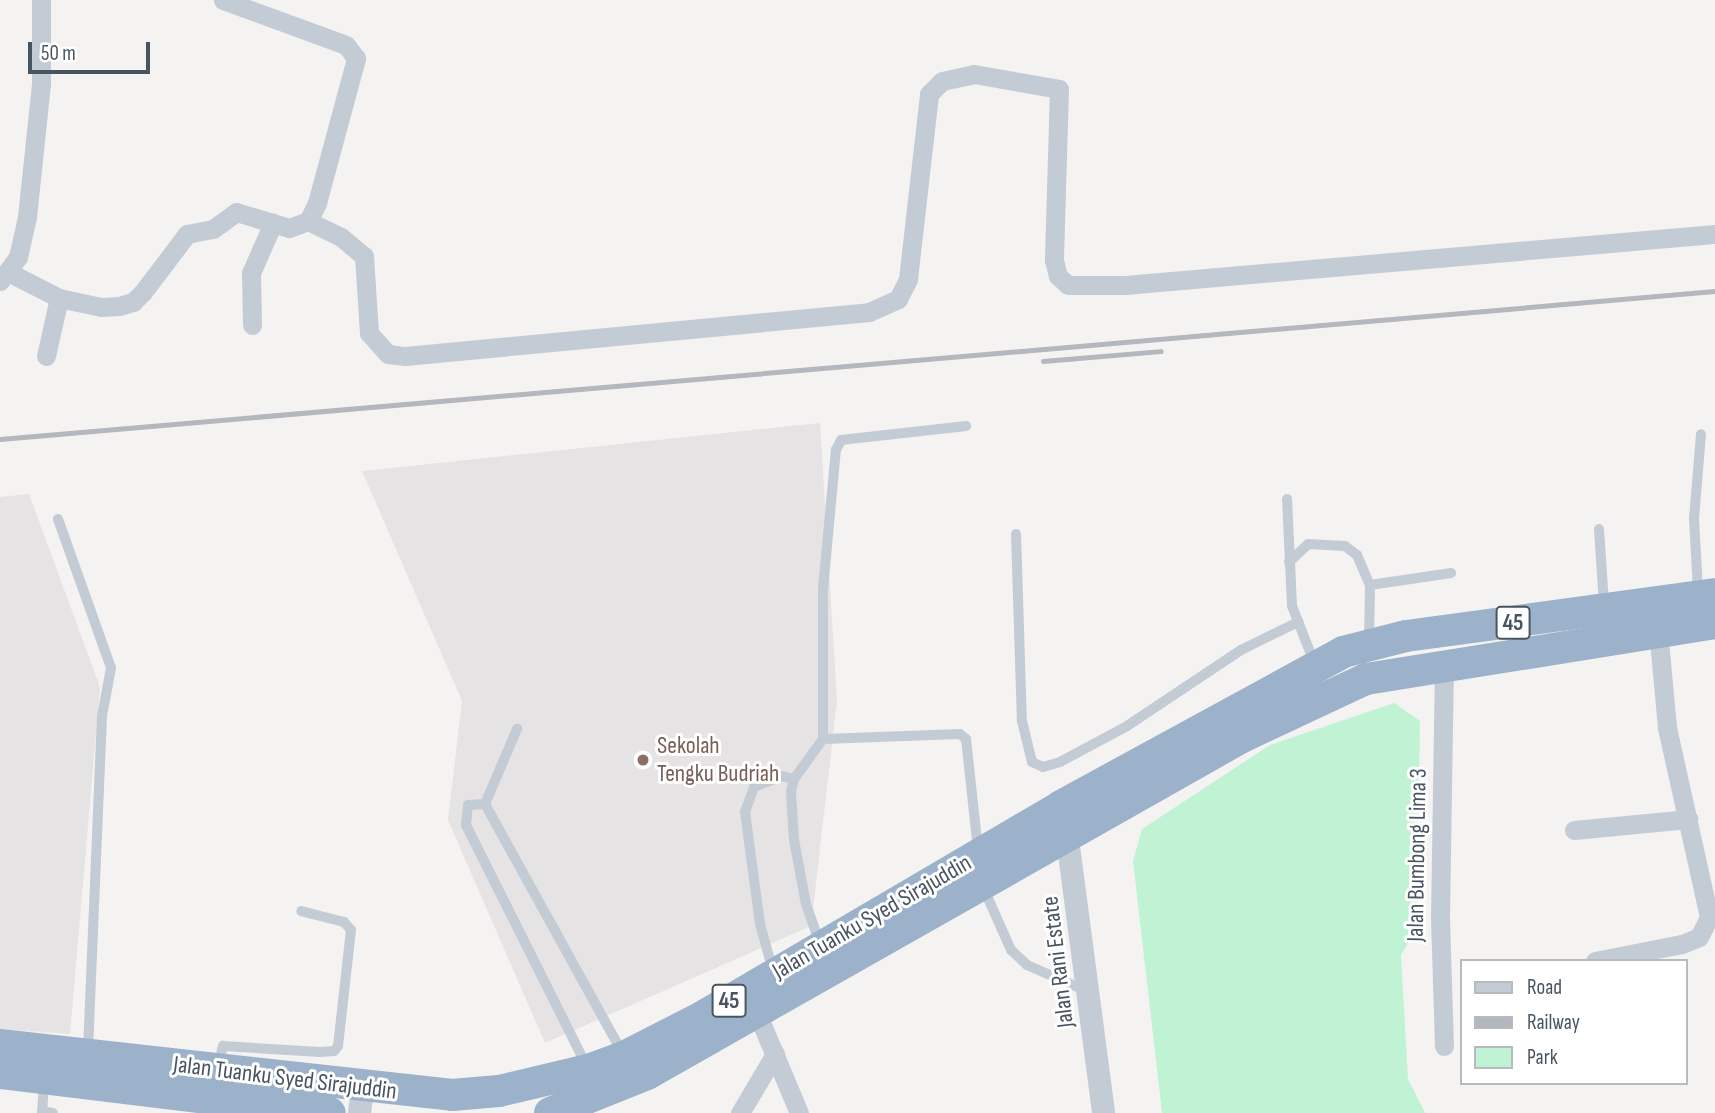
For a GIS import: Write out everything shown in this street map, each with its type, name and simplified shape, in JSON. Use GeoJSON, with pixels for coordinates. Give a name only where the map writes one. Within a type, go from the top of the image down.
{"type":"FeatureCollection","features":[{"type":"Feature","properties":{"kind":"highway","name":"Jalan Tuanku Syed Sirajuddin"},"geometry":{"type":"LineString","coordinates":[[0,1045],[218,1070],[361,1101],[499,1091],[588,1070],[624,1057],[775,974],[821,945],[980,869],[1068,837],[1242,737],[1368,646],[1406,636],[1707,595]]}},
{"type":"Feature","properties":{"kind":"highway","name":"Jalan Tuanku Syed Sirajuddin"},"geometry":{"type":"LineString","coordinates":[[551,1113],[647,1074],[758,1015],[980,869],[1061,806],[1321,680],[1366,679],[1444,664],[1715,623]]}},
{"type":"Feature","properties":{"kind":"highway","name":"Jalan Tuanku Syed Sirajuddin"},"geometry":{"type":"LineString","coordinates":[[0,1073],[169,1098],[330,1113]]}},
{"type":"Feature","properties":{"kind":"street"},"geometry":{"type":"LineString","coordinates":[[41,0],[41,84],[27,217],[18,257],[5,277],[59,298],[101,307],[133,302],[187,234],[213,229],[236,212],[289,228],[308,221],[341,237],[364,256],[369,333],[388,354],[405,356],[869,312],[898,299],[908,279],[929,94],[942,81],[974,74],[1059,89],[1054,260],[1058,276],[1068,285],[1125,285],[1715,234]]}},
{"type":"Feature","properties":{"kind":"street"},"geometry":{"type":"LineString","coordinates":[[223,0],[346,46],[356,58],[308,221]]}},
{"type":"Feature","properties":{"kind":"street"},"geometry":{"type":"LineString","coordinates":[[252,325],[251,273],[273,223]]}},
{"type":"Feature","properties":{"kind":"street"},"geometry":{"type":"LineString","coordinates":[[46,356],[59,298]]}},
{"type":"Feature","properties":{"kind":"street"},"geometry":{"type":"LineString","coordinates":[[1605,959],[1682,944],[1711,932],[1707,901],[1667,727],[1658,630]]}},
{"type":"Feature","properties":{"kind":"street","name":"Jalan Bumbong Lima 3"},"geometry":{"type":"LineString","coordinates":[[1444,664],[1440,918],[1444,1046]]}},
{"type":"Feature","properties":{"kind":"street","name":"Jalan Rani Estate"},"geometry":{"type":"LineString","coordinates":[[1061,806],[1068,837],[1103,1113]]}},
{"type":"Feature","properties":{"kind":"street"},"geometry":{"type":"LineString","coordinates":[[1574,830],[1688,819]]}},
{"type":"Feature","properties":{"kind":"street"},"geometry":{"type":"LineString","coordinates":[[758,1015],[799,1113]]}},
{"type":"Feature","properties":{"kind":"street"},"geometry":{"type":"LineString","coordinates":[[740,1113],[775,1054]]}},
{"type":"Feature","properties":{"kind":"lane"},"geometry":{"type":"LineString","coordinates":[[821,945],[806,904],[794,840],[794,779],[823,740],[823,589],[836,450],[841,440],[966,426]]}},
{"type":"Feature","properties":{"kind":"lane"},"geometry":{"type":"LineString","coordinates":[[1701,433],[1694,519],[1707,595]]}},
{"type":"Feature","properties":{"kind":"lane"},"geometry":{"type":"LineString","coordinates":[[1287,499],[1289,562],[1298,622],[1321,680]]}},
{"type":"Feature","properties":{"kind":"lane"},"geometry":{"type":"LineString","coordinates":[[58,519],[111,668],[102,716],[88,1054]]}},
{"type":"Feature","properties":{"kind":"lane"},"geometry":{"type":"LineString","coordinates":[[1599,529],[1605,611]]}},
{"type":"Feature","properties":{"kind":"lane"},"geometry":{"type":"LineString","coordinates":[[1016,534],[1022,721],[1032,762],[1043,766],[1060,762],[1127,726],[1241,650],[1298,622]]}},
{"type":"Feature","properties":{"kind":"lane"},"geometry":{"type":"LineString","coordinates":[[1289,562],[1308,544],[1345,546],[1357,555],[1370,585],[1368,646]]}},
{"type":"Feature","properties":{"kind":"lane"},"geometry":{"type":"LineString","coordinates":[[1370,585],[1451,573]]}},
{"type":"Feature","properties":{"kind":"lane"},"geometry":{"type":"LineString","coordinates":[[485,804],[517,729]]}},
{"type":"Feature","properties":{"kind":"lane"},"geometry":{"type":"LineString","coordinates":[[823,740],[960,734],[966,739],[980,869],[1011,950],[1027,965],[1088,992]]}},
{"type":"Feature","properties":{"kind":"lane"},"geometry":{"type":"LineString","coordinates":[[775,974],[760,924],[746,812],[754,787],[782,776],[794,779]]}},
{"type":"Feature","properties":{"kind":"lane"},"geometry":{"type":"LineString","coordinates":[[485,804],[624,1057]]}},
{"type":"Feature","properties":{"kind":"lane"},"geometry":{"type":"LineString","coordinates":[[485,804],[468,805],[466,825],[588,1070]]}},
{"type":"Feature","properties":{"kind":"lane"},"geometry":{"type":"LineString","coordinates":[[218,1070],[223,1046],[320,1052],[334,1051],[338,1046],[351,930],[344,922],[301,911]]}},
{"type":"Feature","properties":{"kind":"lane"},"geometry":{"type":"LineString","coordinates":[[45,1079],[46,1112]]}},
{"type":"Feature","properties":{"kind":"shaded area","name":"Sekolah Tengku Budriah"},"geometry":{"type":"Polygon","coordinates":[[[820,423],[837,701],[811,926],[545,1043],[448,820],[462,701],[362,471],[820,423]]]}},
{"type":"Feature","properties":{"kind":"shaded area"},"geometry":{"type":"Polygon","coordinates":[[[29,494],[100,687],[70,1034],[0,1029],[0,497],[29,494]]]}},
{"type":"Feature","properties":{"kind":"green space"},"geometry":{"type":"Polygon","coordinates":[[[1394,703],[1420,721],[1417,928],[1401,955],[1408,1079],[1425,1113],[1162,1113],[1133,861],[1142,829],[1270,745],[1394,703]]]}},
{"type":"Feature","properties":{"kind":"railway"},"geometry":{"type":"LineString","coordinates":[[0,439],[1715,291]]}},
{"type":"Feature","properties":{"kind":"railway"},"geometry":{"type":"LineString","coordinates":[[1043,361],[1161,351]]}},
{"type":"Feature","properties":{"kind":"place","name":"Sekolah Tengku Budriah"},"geometry":{"type":"Point","coordinates":[643,760]}}]}
